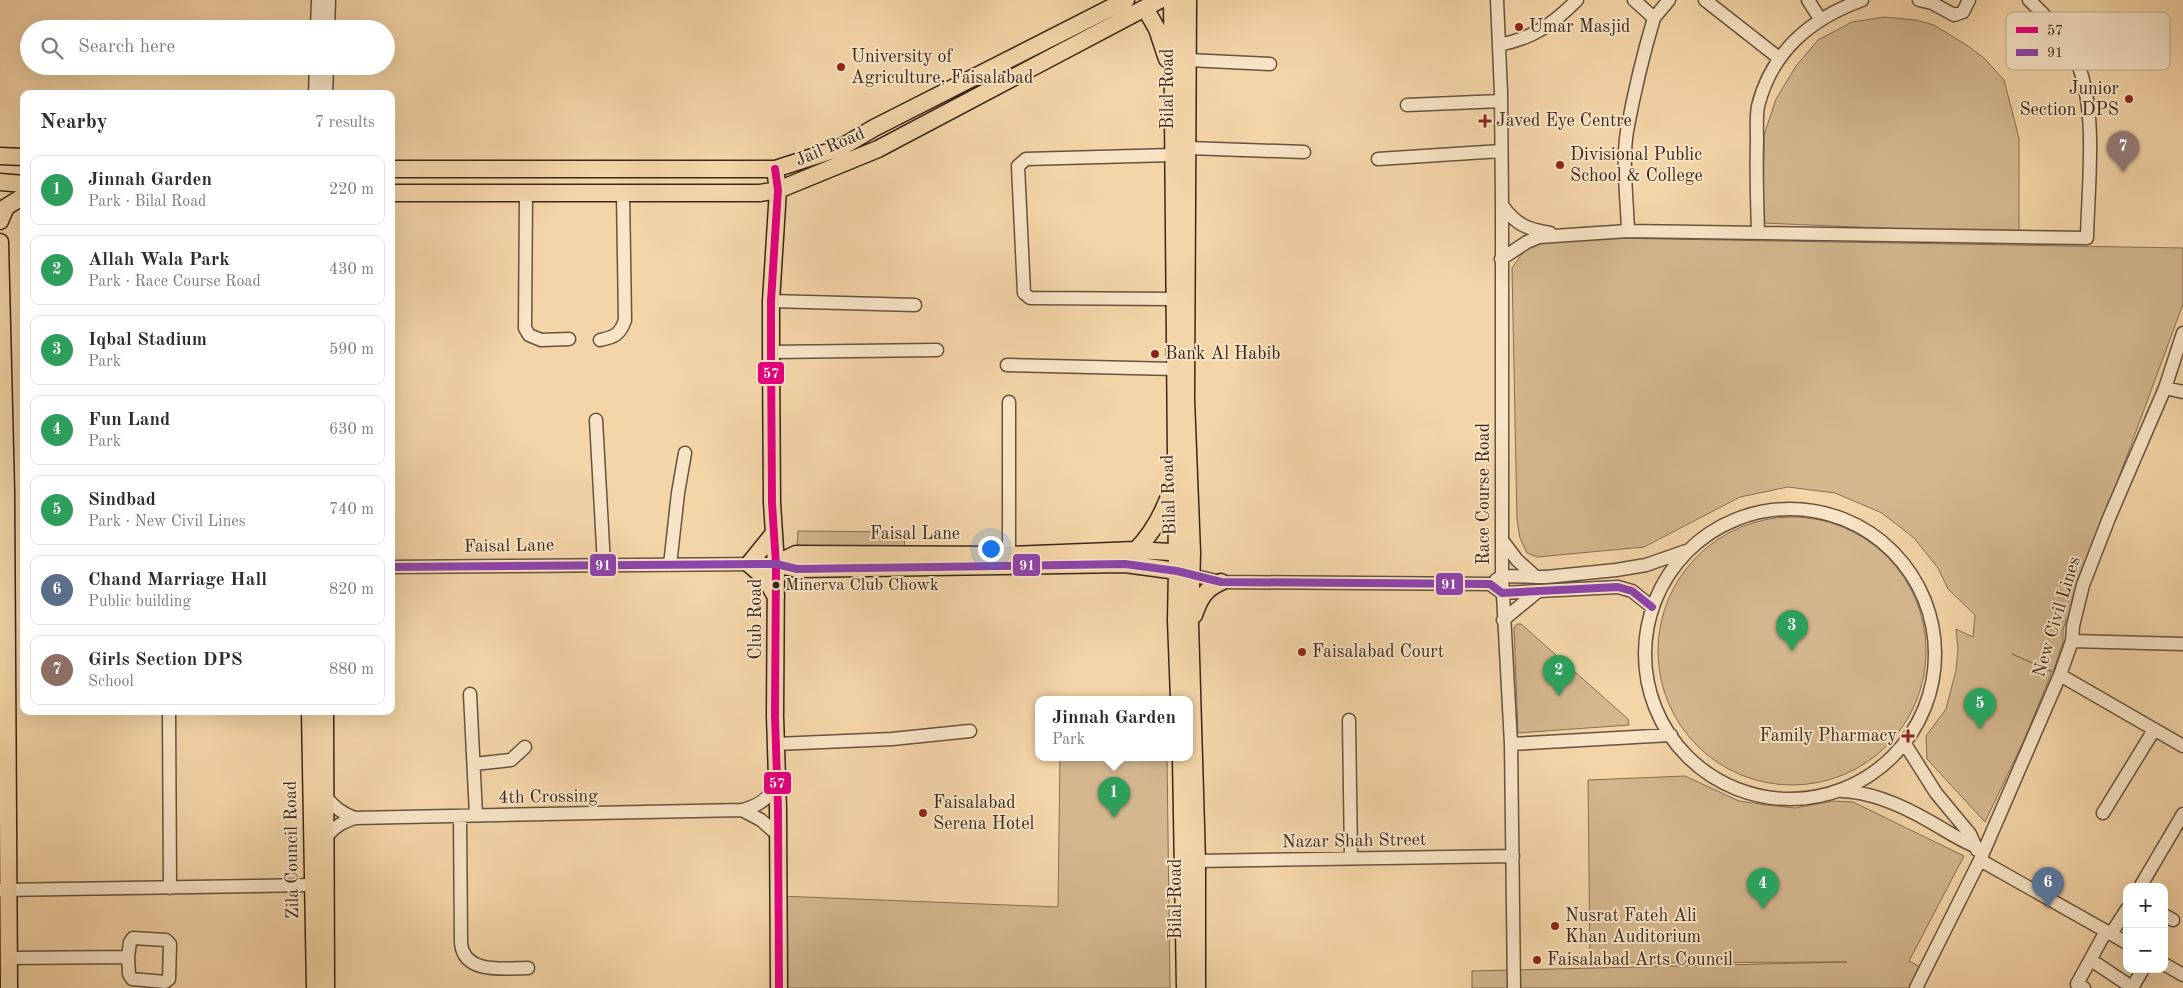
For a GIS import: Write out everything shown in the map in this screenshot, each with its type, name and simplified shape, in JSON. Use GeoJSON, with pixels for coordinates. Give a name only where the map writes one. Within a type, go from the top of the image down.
{"type":"FeatureCollection","features":[{"type":"Feature","properties":{"kind":"main road","name":"Jail Road"},"geometry":{"type":"LineString","coordinates":[[395,169],[775,169],[840,148],[874,128],[1126,0]]}},
{"type":"Feature","properties":{"kind":"main road","name":"Jail Road"},"geometry":{"type":"LineString","coordinates":[[395,192],[760,193],[778,190],[878,149],[1160,0]]}},
{"type":"Feature","properties":{"kind":"main road","name":"Bilal Road"},"geometry":{"type":"LineString","coordinates":[[1172,0],[1175,480],[1184,552]]}},
{"type":"Feature","properties":{"kind":"main road","name":"Bilal Road"},"geometry":{"type":"LineString","coordinates":[[1179,696],[1184,573],[1188,0]]}},
{"type":"Feature","properties":{"kind":"main road"},"geometry":{"type":"LineString","coordinates":[[1145,8],[1157,29],[1171,73]]}},
{"type":"Feature","properties":{"kind":"main road"},"geometry":{"type":"LineString","coordinates":[[0,156],[20,157]]}},
{"type":"Feature","properties":{"kind":"main road","name":"Club Road"},"geometry":{"type":"LineString","coordinates":[[775,169],[778,190],[771,300],[771,352],[772,503],[776,564],[779,988]]}},
{"type":"Feature","properties":{"kind":"main road"},"geometry":{"type":"LineString","coordinates":[[0,175],[20,174]]}},
{"type":"Feature","properties":{"kind":"main road"},"geometry":{"type":"LineString","coordinates":[[0,182],[20,184]]}},
{"type":"Feature","properties":{"kind":"main road"},"geometry":{"type":"LineString","coordinates":[[0,221],[6,207],[20,198]]}},
{"type":"Feature","properties":{"kind":"main road"},"geometry":{"type":"LineString","coordinates":[[0,242],[6,501],[4,890],[9,958],[9,988]]}},
{"type":"Feature","properties":{"kind":"main road"},"geometry":{"type":"LineString","coordinates":[[1136,550],[1149,537],[1157,524],[1175,480]]}},
{"type":"Feature","properties":{"kind":"main road"},"geometry":{"type":"LineString","coordinates":[[774,533],[749,564],[765,578],[776,597]]}},
{"type":"Feature","properties":{"kind":"main road","name":"Faisal Lane"},"geometry":{"type":"LineString","coordinates":[[776,564],[796,554],[1009,555],[1136,550],[1184,552]]}},
{"type":"Feature","properties":{"kind":"main road","name":"Faisal Lane"},"geometry":{"type":"LineString","coordinates":[[776,564],[797,569],[1126,564],[1184,573]]}},
{"type":"Feature","properties":{"kind":"main road"},"geometry":{"type":"LineString","coordinates":[[1158,568],[1166,580],[1183,622]]}},
{"type":"Feature","properties":{"kind":"main road"},"geometry":{"type":"LineString","coordinates":[[1183,622],[1204,593],[1210,587],[1221,582]]}},
{"type":"Feature","properties":{"kind":"main road","name":"Bilal Road"},"geometry":{"type":"LineString","coordinates":[[1183,622],[1187,696]]}},
{"type":"Feature","properties":{"kind":"main road","name":"Zila Council Road"},"geometry":{"type":"LineString","coordinates":[[310,715],[315,988]]}},
{"type":"Feature","properties":{"kind":"main road","name":"Zila Council Road"},"geometry":{"type":"LineString","coordinates":[[325,715],[327,836],[326,988]]}},
{"type":"Feature","properties":{"kind":"main road","name":"Bilal Road"},"geometry":{"type":"LineString","coordinates":[[1181,761],[1185,988]]}},
{"type":"Feature","properties":{"kind":"main road","name":"Bilal Road"},"geometry":{"type":"LineString","coordinates":[[1191,761],[1197,861],[1197,988]]}},
{"type":"Feature","properties":{"kind":"street"},"geometry":{"type":"LineString","coordinates":[[317,20],[318,0]]}},
{"type":"Feature","properties":{"kind":"street"},"geometry":{"type":"LineString","coordinates":[[328,20],[329,0]]}},
{"type":"Feature","properties":{"kind":"street","name":"Race Course Road"},"geometry":{"type":"LineString","coordinates":[[1497,0],[1501,102],[1502,205],[1502,593],[1511,744],[1514,988]]}},
{"type":"Feature","properties":{"kind":"street"},"geometry":{"type":"LineString","coordinates":[[1499,45],[1522,40],[1534,35],[1565,12],[1577,0]]}},
{"type":"Feature","properties":{"kind":"street"},"geometry":{"type":"LineString","coordinates":[[1634,0],[1654,18]]}},
{"type":"Feature","properties":{"kind":"street"},"geometry":{"type":"LineString","coordinates":[[1628,231],[1627,132],[1642,60],[1654,18],[1670,0]]}},
{"type":"Feature","properties":{"kind":"street"},"geometry":{"type":"LineString","coordinates":[[1705,0],[1779,58]]}},
{"type":"Feature","properties":{"kind":"street"},"geometry":{"type":"LineString","coordinates":[[1808,0],[1820,19]]}},
{"type":"Feature","properties":{"kind":"street"},"geometry":{"type":"LineString","coordinates":[[1758,232],[1756,169],[1758,108],[1779,58],[1796,38],[1820,19],[1862,0]]}},
{"type":"Feature","properties":{"kind":"street"},"geometry":{"type":"LineString","coordinates":[[1919,0],[1932,3],[1954,15],[1963,12],[1969,0]]}},
{"type":"Feature","properties":{"kind":"street"},"geometry":{"type":"LineString","coordinates":[[2029,0],[2042,12]]}},
{"type":"Feature","properties":{"kind":"street"},"geometry":{"type":"LineString","coordinates":[[1188,60],[1270,64]]}},
{"type":"Feature","properties":{"kind":"street"},"geometry":{"type":"LineString","coordinates":[[1501,259],[1527,242],[1539,237],[1557,234],[1628,231],[2087,238],[2089,136],[2086,96],[2080,70]]}},
{"type":"Feature","properties":{"kind":"street"},"geometry":{"type":"LineString","coordinates":[[315,90],[316,75]]}},
{"type":"Feature","properties":{"kind":"street"},"geometry":{"type":"LineString","coordinates":[[326,90],[327,75]]}},
{"type":"Feature","properties":{"kind":"street"},"geometry":{"type":"LineString","coordinates":[[1407,105],[1501,102]]}},
{"type":"Feature","properties":{"kind":"street"},"geometry":{"type":"LineString","coordinates":[[1188,148],[1304,152]]}},
{"type":"Feature","properties":{"kind":"street"},"geometry":{"type":"LineString","coordinates":[[1378,159],[1501,151]]}},
{"type":"Feature","properties":{"kind":"street"},"geometry":{"type":"LineString","coordinates":[[1172,155],[1026,159],[1018,166],[1024,293],[1027,297],[1174,299]]}},
{"type":"Feature","properties":{"kind":"street"},"geometry":{"type":"LineString","coordinates":[[526,192],[525,328],[529,335],[541,340],[569,339]]}},
{"type":"Feature","properties":{"kind":"street"},"geometry":{"type":"LineString","coordinates":[[600,340],[615,336],[621,331],[625,320],[623,192]]}},
{"type":"Feature","properties":{"kind":"street"},"geometry":{"type":"LineString","coordinates":[[1502,205],[1512,219],[1525,226],[1557,234]]}},
{"type":"Feature","properties":{"kind":"street"},"geometry":{"type":"LineString","coordinates":[[771,300],[915,305]]}},
{"type":"Feature","properties":{"kind":"street","name":"New Civil Lines"},"geometry":{"type":"LineString","coordinates":[[1916,988],[2060,675],[2072,641],[2073,626],[2083,585],[2109,518],[2166,388],[2183,334]]}},
{"type":"Feature","properties":{"kind":"street"},"geometry":{"type":"LineString","coordinates":[[771,352],[937,350]]}},
{"type":"Feature","properties":{"kind":"street"},"geometry":{"type":"LineString","coordinates":[[1007,365],[1175,369]]}},
{"type":"Feature","properties":{"kind":"street"},"geometry":{"type":"LineString","coordinates":[[2166,388],[2183,392]]}},
{"type":"Feature","properties":{"kind":"street"},"geometry":{"type":"LineString","coordinates":[[1009,402],[1009,555]]}},
{"type":"Feature","properties":{"kind":"street"},"geometry":{"type":"LineString","coordinates":[[596,420],[604,565]]}},
{"type":"Feature","properties":{"kind":"street"},"geometry":{"type":"LineString","coordinates":[[670,564],[678,493],[685,453]]}},
{"type":"Feature","properties":{"kind":"street"},"geometry":{"type":"LineString","coordinates":[[1786,508],[1808,510],[1836,517],[1869,532],[1887,546],[1902,561],[1918,586],[1931,620],[1935,641],[1932,685],[1926,706],[1917,725],[1904,744],[1886,763],[1864,779],[1823,795],[1788,799],[1746,791],[1722,781],[1707,772],[1681,749],[1654,704],[1647,674],[1645,644],[1652,607],[1672,569],[1688,550],[1723,524],[1764,511],[1786,508]]}},
{"type":"Feature","properties":{"kind":"street"},"geometry":{"type":"LineString","coordinates":[[1502,540],[1517,560],[1536,577]]}},
{"type":"Feature","properties":{"kind":"street"},"geometry":{"type":"LineString","coordinates":[[1184,573],[1221,582],[1490,584],[1502,576],[1536,577],[1646,565],[1688,550]]}},
{"type":"Feature","properties":{"kind":"street","name":"Faisal Lane"},"geometry":{"type":"LineString","coordinates":[[395,568],[776,564]]}},
{"type":"Feature","properties":{"kind":"street"},"geometry":{"type":"LineString","coordinates":[[1490,584],[1502,593],[1626,588],[1632,590],[1652,607]]}},
{"type":"Feature","properties":{"kind":"street"},"geometry":{"type":"LineString","coordinates":[[1503,620],[1537,592]]}},
{"type":"Feature","properties":{"kind":"street"},"geometry":{"type":"LineString","coordinates":[[2072,641],[2183,644]]}},
{"type":"Feature","properties":{"kind":"street"},"geometry":{"type":"LineString","coordinates":[[2060,675],[2183,746]]}},
{"type":"Feature","properties":{"kind":"street"},"geometry":{"type":"LineString","coordinates":[[470,694],[476,816]]}},
{"type":"Feature","properties":{"kind":"street"},"geometry":{"type":"LineString","coordinates":[[170,715],[170,888]]}},
{"type":"Feature","properties":{"kind":"street"},"geometry":{"type":"LineString","coordinates":[[1349,720],[1352,858]]}},
{"type":"Feature","properties":{"kind":"street"},"geometry":{"type":"LineString","coordinates":[[2103,813],[2154,730]]}},
{"type":"Feature","properties":{"kind":"street"},"geometry":{"type":"LineString","coordinates":[[776,744],[892,739],[970,731]]}},
{"type":"Feature","properties":{"kind":"street"},"geometry":{"type":"LineString","coordinates":[[1511,744],[1671,735]]}},
{"type":"Feature","properties":{"kind":"street"},"geometry":{"type":"LineString","coordinates":[[1904,744],[1936,793],[1970,834],[1978,853]]}},
{"type":"Feature","properties":{"kind":"street"},"geometry":{"type":"LineString","coordinates":[[474,764],[511,760],[525,747]]}},
{"type":"Feature","properties":{"kind":"street"},"geometry":{"type":"LineString","coordinates":[[742,810],[751,808],[767,798],[777,783]]}},
{"type":"Feature","properties":{"kind":"street"},"geometry":{"type":"LineString","coordinates":[[1839,790],[1861,792],[1885,800],[1929,820],[1978,853],[2123,941]]}},
{"type":"Feature","properties":{"kind":"street"},"geometry":{"type":"LineString","coordinates":[[326,797],[343,814],[355,818]]}},
{"type":"Feature","properties":{"kind":"street"},"geometry":{"type":"LineString","coordinates":[[742,810],[761,820],[778,835]]}},
{"type":"Feature","properties":{"kind":"street","name":"4th Crossing"},"geometry":{"type":"LineString","coordinates":[[327,836],[339,824],[355,818],[742,810]]}},
{"type":"Feature","properties":{"kind":"street"},"geometry":{"type":"LineString","coordinates":[[2142,883],[2183,814]]}},
{"type":"Feature","properties":{"kind":"street"},"geometry":{"type":"LineString","coordinates":[[460,816],[462,953],[470,962],[481,967],[528,968]]}},
{"type":"Feature","properties":{"kind":"street","name":"Nazar Shah Street"},"geometry":{"type":"LineString","coordinates":[[1197,861],[1513,856]]}},
{"type":"Feature","properties":{"kind":"street"},"geometry":{"type":"LineString","coordinates":[[4,890],[312,885]]}},
{"type":"Feature","properties":{"kind":"street"},"geometry":{"type":"LineString","coordinates":[[2084,988],[2077,984],[2090,960],[2123,914]]}},
{"type":"Feature","properties":{"kind":"street"},"geometry":{"type":"LineString","coordinates":[[133,938],[166,940],[170,944],[170,984],[132,979],[129,974],[128,957],[130,942],[133,938]]}},
{"type":"Feature","properties":{"kind":"street"},"geometry":{"type":"LineString","coordinates":[[9,958],[128,957]]}},
{"type":"Feature","properties":{"kind":"street"},"geometry":{"type":"LineString","coordinates":[[2090,960],[2132,988],[2141,973]]}},
{"type":"Feature","properties":{"kind":"street"},"geometry":{"type":"LineString","coordinates":[[2168,966],[2183,975]]}},
{"type":"Feature","properties":{"kind":"shaded area"},"geometry":{"type":"Polygon","coordinates":[[[1884,17],[1916,20],[1934,25],[1984,58],[2004,80],[2019,138],[2019,234],[1763,223],[1764,135],[1776,99],[1796,66],[1818,40],[1852,22],[1884,17]]]}},
{"type":"Feature","properties":{"kind":"shaded area"},"geometry":{"type":"Polygon","coordinates":[[[1548,237],[2183,248],[2183,304],[2063,629],[2063,642],[2053,672],[2012,654],[2052,672],[2024,740],[1985,822],[1927,759],[1926,736],[1946,709],[1956,670],[1958,649],[1956,629],[1973,637],[1975,615],[1948,589],[1938,568],[1914,538],[1882,513],[1835,493],[1788,487],[1740,497],[1644,547],[1537,557],[1527,553],[1520,538],[1517,520],[1512,268],[1527,247],[1548,237]]]}},
{"type":"Feature","properties":{"kind":"shaded area"},"geometry":{"type":"Polygon","coordinates":[[[1779,517],[1805,517],[1831,522],[1843,527],[1867,539],[1887,556],[1904,576],[1921,612],[1926,638],[1926,664],[1921,690],[1904,726],[1887,746],[1867,763],[1831,780],[1805,785],[1779,785],[1753,780],[1717,763],[1688,736],[1680,726],[1663,690],[1658,664],[1658,638],[1663,612],[1680,576],[1707,547],[1717,539],[1753,522],[1779,517]]]}},
{"type":"Feature","properties":{"kind":"shaded area"},"geometry":{"type":"Polygon","coordinates":[[[798,531],[903,532],[905,546],[797,546],[798,531]]]}},
{"type":"Feature","properties":{"kind":"shaded area"},"geometry":{"type":"Polygon","coordinates":[[[1517,624],[1521,624],[1628,719],[1629,725],[1518,733],[1514,628],[1517,624]]]}},
{"type":"Feature","properties":{"kind":"shaded area"},"geometry":{"type":"Polygon","coordinates":[[[1060,761],[1167,761],[1170,988],[781,988],[779,896],[1058,907],[1060,761]]]}},
{"type":"Feature","properties":{"kind":"shaded area"},"geometry":{"type":"Polygon","coordinates":[[[1685,776],[1739,801],[1795,808],[1833,801],[1853,802],[1964,856],[1909,961],[1926,970],[1917,988],[1472,988],[1472,971],[1847,962],[1590,963],[1588,780],[1685,776]]]}},
{"type":"Feature","properties":{"kind":"transit line","name":"57"},"geometry":{"type":"LineString","coordinates":[[775,169],[778,190],[771,301],[771,352],[772,503],[776,564],[775,716],[778,809],[779,988]]}},
{"type":"Feature","properties":{"kind":"transit line","name":"91"},"geometry":{"type":"LineString","coordinates":[[395,567],[776,564],[797,569],[1125,564],[1177,571],[1221,582],[1490,584],[1502,593],[1618,587],[1632,591],[1652,607]]}},
{"type":"Feature","properties":{"kind":"place","name":"Umar Masjid"},"geometry":{"type":"Point","coordinates":[1519,27]}},
{"type":"Feature","properties":{"kind":"place","name":"University of Agriculture, Faisalabad"},"geometry":{"type":"Point","coordinates":[841,67]}},
{"type":"Feature","properties":{"kind":"place","name":"Junior Section DPS"},"geometry":{"type":"Point","coordinates":[2129,99]}},
{"type":"Feature","properties":{"kind":"place","name":"Javed Eye Centre"},"geometry":{"type":"Point","coordinates":[1485,121]}},
{"type":"Feature","properties":{"kind":"place","name":"Divisional Public School & College"},"geometry":{"type":"Point","coordinates":[1560,165]}},
{"type":"Feature","properties":{"kind":"place","name":"Girls Section DPS"},"geometry":{"type":"Point","coordinates":[2123,172]}},
{"type":"Feature","properties":{"kind":"place","name":"Bank Al Habib"},"geometry":{"type":"Point","coordinates":[1155,354]}},
{"type":"Feature","properties":{"kind":"place","name":"Minerva Club Chowk"},"geometry":{"type":"Point","coordinates":[776,585]}},
{"type":"Feature","properties":{"kind":"place","name":"Iqbal Stadium"},"geometry":{"type":"Point","coordinates":[1792,651]}},
{"type":"Feature","properties":{"kind":"place","name":"Faisalabad Court"},"geometry":{"type":"Point","coordinates":[1302,652]}},
{"type":"Feature","properties":{"kind":"place","name":"Allah Wala Park"},"geometry":{"type":"Point","coordinates":[1559,696]}},
{"type":"Feature","properties":{"kind":"place","name":"Sindbad"},"geometry":{"type":"Point","coordinates":[1980,729]}},
{"type":"Feature","properties":{"kind":"place","name":"Family Pharmacy"},"geometry":{"type":"Point","coordinates":[1908,736]}},
{"type":"Feature","properties":{"kind":"place","name":"Faisalabad Serena Hotel"},"geometry":{"type":"Point","coordinates":[923,813]}},
{"type":"Feature","properties":{"kind":"place","name":"Jinnah Garden"},"geometry":{"type":"Point","coordinates":[1114,818]}},
{"type":"Feature","properties":{"kind":"place","name":"Chand Marriage Hall"},"geometry":{"type":"Point","coordinates":[2048,908]}},
{"type":"Feature","properties":{"kind":"place","name":"Fun Land"},"geometry":{"type":"Point","coordinates":[1763,909]}},
{"type":"Feature","properties":{"kind":"place","name":"Nusrat Fateh Ali Khan Auditorium"},"geometry":{"type":"Point","coordinates":[1555,926]}},
{"type":"Feature","properties":{"kind":"place","name":"Faisalabad Arts Council"},"geometry":{"type":"Point","coordinates":[1537,960]}}]}
